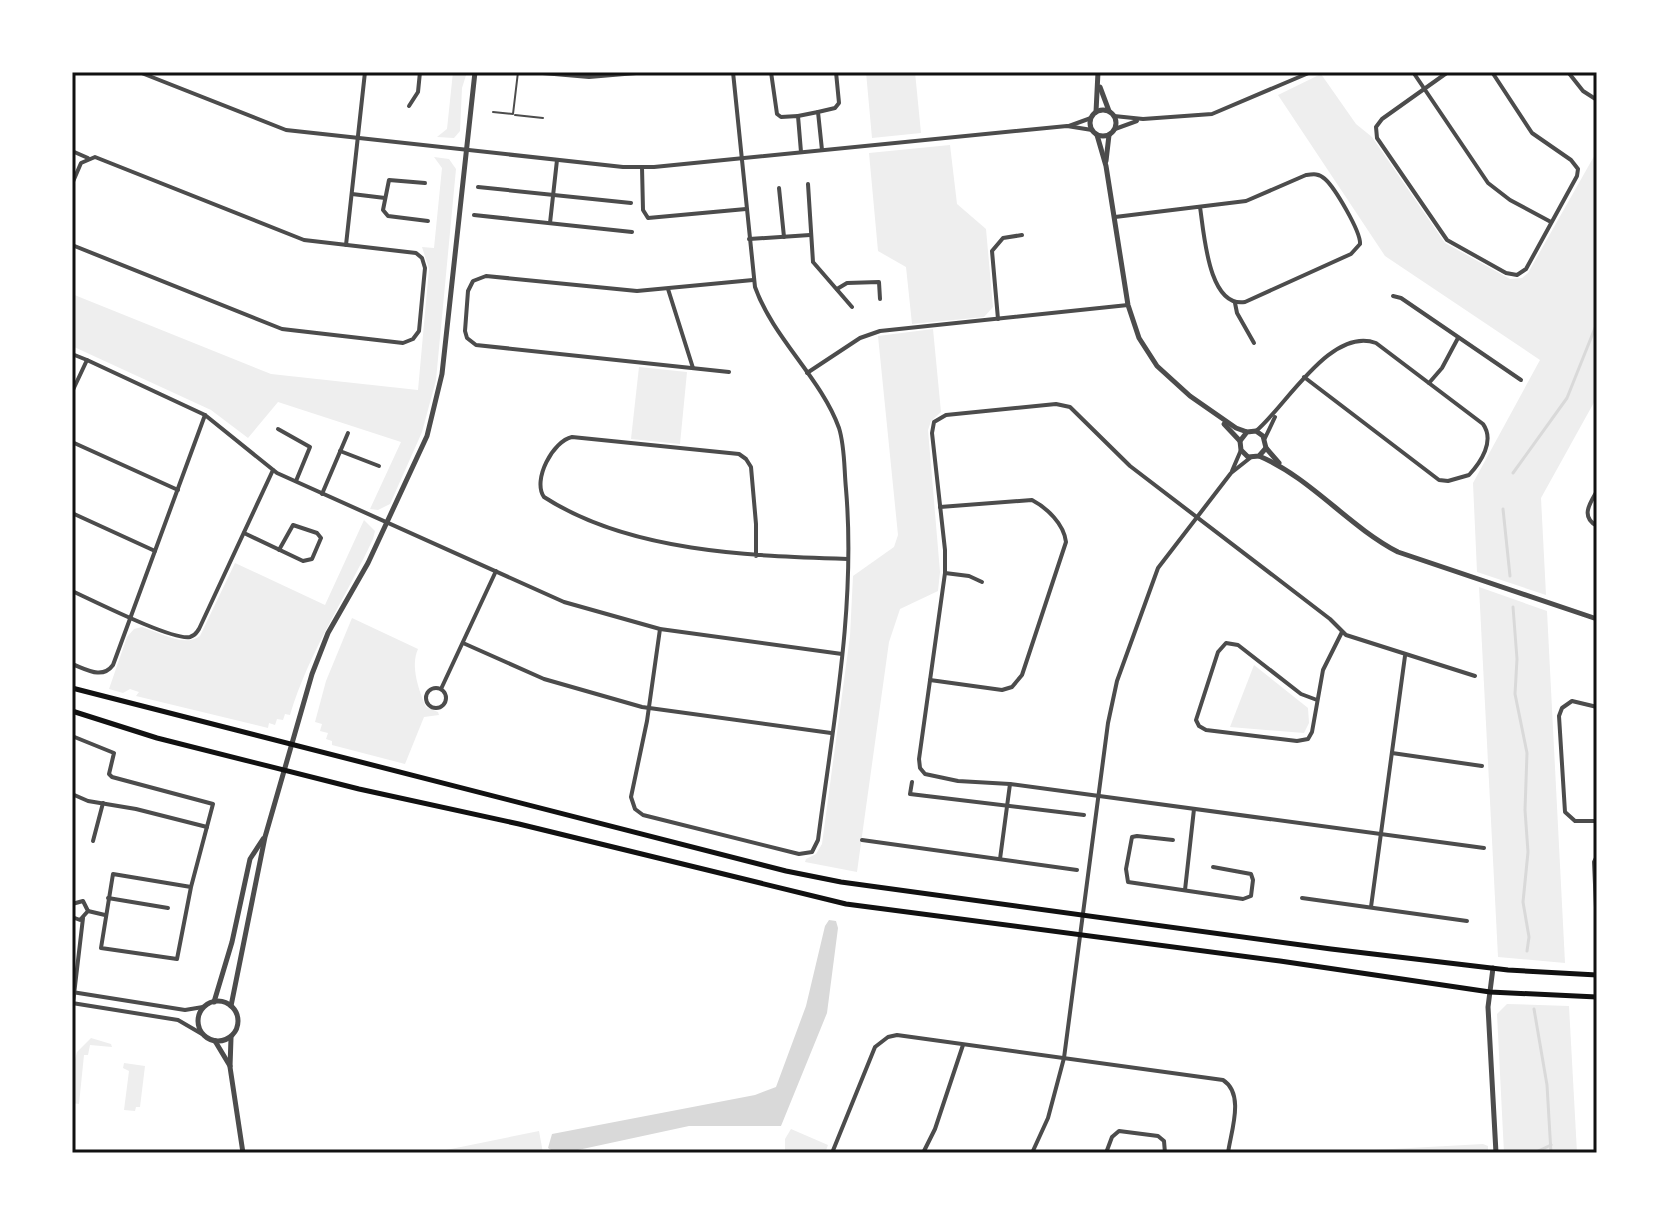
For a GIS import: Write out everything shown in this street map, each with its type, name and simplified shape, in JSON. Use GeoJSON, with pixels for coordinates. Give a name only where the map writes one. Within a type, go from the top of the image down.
{"type":"FeatureCollection","features":[{"type":"Feature","properties":{"kind":"main road"},"geometry":{"type":"LineString","coordinates":[[72,688],[799,874],[879,889],[1081,913],[1270,941],[1493,968],[1597,975]]}},
{"type":"Feature","properties":{"kind":"main road"},"geometry":{"type":"LineString","coordinates":[[72,711],[135,732],[284,770],[846,904],[1490,992],[1597,997]]}},
{"type":"Feature","properties":{"kind":"street"},"geometry":{"type":"LineString","coordinates":[[139,72],[286,130],[642,167],[1067,126],[1091,118],[1096,112],[1098,72]]}},
{"type":"Feature","properties":{"kind":"street"},"geometry":{"type":"LineString","coordinates":[[346,245],[365,72]]}},
{"type":"Feature","properties":{"kind":"street"},"geometry":{"type":"LineString","coordinates":[[409,106],[418,92],[420,72]]}},
{"type":"Feature","properties":{"kind":"street"},"geometry":{"type":"LineString","coordinates":[[231,1006],[265,837],[318,654],[427,436],[439,395],[475,72]]}},
{"type":"Feature","properties":{"kind":"street"},"geometry":{"type":"LineString","coordinates":[[531,72],[595,75],[648,72]]}},
{"type":"Feature","properties":{"kind":"street"},"geometry":{"type":"LineString","coordinates":[[660,629],[632,806],[637,812],[799,854],[812,852],[818,840],[846,636],[849,525],[842,439],[835,419],[761,302],[753,280],[733,72]]}},
{"type":"Feature","properties":{"kind":"street"},"geometry":{"type":"LineString","coordinates":[[771,72],[777,114],[781,117],[835,108],[839,103],[836,72]]}},
{"type":"Feature","properties":{"kind":"street"},"geometry":{"type":"LineString","coordinates":[[1096,112],[1143,119],[1212,114],[1311,72]]}},
{"type":"Feature","properties":{"kind":"street"},"geometry":{"type":"LineString","coordinates":[[1413,72],[1488,183],[1510,200],[1551,222]]}},
{"type":"Feature","properties":{"kind":"street"},"geometry":{"type":"LineString","coordinates":[[1448,72],[1382,119],[1376,127],[1376,135],[1447,240],[1506,273],[1517,275],[1526,269],[1577,176],[1576,165],[1532,133],[1492,72]]}},
{"type":"Feature","properties":{"kind":"street"},"geometry":{"type":"LineString","coordinates":[[1568,72],[1583,91],[1597,100]]}},
{"type":"Feature","properties":{"kind":"street"},"geometry":{"type":"LineString","coordinates":[[1098,82],[1115,129]]}},
{"type":"Feature","properties":{"kind":"street"},"geometry":{"type":"LineString","coordinates":[[818,112],[822,150]]}},
{"type":"Feature","properties":{"kind":"street"},"geometry":{"type":"LineString","coordinates":[[798,116],[801,152]]}},
{"type":"Feature","properties":{"kind":"street"},"geometry":{"type":"LineString","coordinates":[[1091,118],[1092,130]]}},
{"type":"Feature","properties":{"kind":"street"},"geometry":{"type":"LineString","coordinates":[[1106,166],[1109,135],[1115,129],[1143,119]]}},
{"type":"Feature","properties":{"kind":"street"},"geometry":{"type":"LineString","coordinates":[[1067,126],[1092,130],[1097,135],[1106,166],[1128,305],[1139,338],[1157,366],[1218,417],[1247,432],[1256,431],[1280,409]]}},
{"type":"Feature","properties":{"kind":"street"},"geometry":{"type":"LineString","coordinates":[[1097,135],[1109,135]]}},
{"type":"Feature","properties":{"kind":"street"},"geometry":{"type":"LineString","coordinates":[[72,151],[88,158],[98,158],[297,238],[412,252],[422,258],[425,268],[419,328],[413,339],[403,343],[282,329],[72,245]]}},
{"type":"Feature","properties":{"kind":"street"},"geometry":{"type":"LineString","coordinates":[[72,184],[79,166],[88,158]]}},
{"type":"Feature","properties":{"kind":"street"},"geometry":{"type":"LineString","coordinates":[[550,223],[557,160]]}},
{"type":"Feature","properties":{"kind":"street"},"geometry":{"type":"LineString","coordinates":[[642,167],[643,210],[648,218],[746,209]]}},
{"type":"Feature","properties":{"kind":"street"},"geometry":{"type":"LineString","coordinates":[[1115,217],[1246,201],[1306,175],[1316,174],[1327,181],[1359,234],[1358,247],[1351,254],[1245,302],[1235,303]]}},
{"type":"Feature","properties":{"kind":"street"},"geometry":{"type":"LineString","coordinates":[[425,183],[391,179],[386,184],[383,210],[386,216],[428,221]]}},
{"type":"Feature","properties":{"kind":"street"},"geometry":{"type":"LineString","coordinates":[[808,184],[813,262],[852,307]]}},
{"type":"Feature","properties":{"kind":"street"},"geometry":{"type":"LineString","coordinates":[[478,187],[631,203]]}},
{"type":"Feature","properties":{"kind":"street"},"geometry":{"type":"LineString","coordinates":[[779,188],[784,237]]}},
{"type":"Feature","properties":{"kind":"street"},"geometry":{"type":"LineString","coordinates":[[352,194],[385,198]]}},
{"type":"Feature","properties":{"kind":"street"},"geometry":{"type":"LineString","coordinates":[[1200,207],[1210,269],[1226,296],[1235,303],[1237,313],[1254,343]]}},
{"type":"Feature","properties":{"kind":"street"},"geometry":{"type":"LineString","coordinates":[[474,215],[632,232]]}},
{"type":"Feature","properties":{"kind":"street"},"geometry":{"type":"LineString","coordinates":[[749,239],[811,235]]}},
{"type":"Feature","properties":{"kind":"street"},"geometry":{"type":"LineString","coordinates":[[998,319],[992,251],[1003,238],[1022,235]]}},
{"type":"Feature","properties":{"kind":"street"},"geometry":{"type":"LineString","coordinates":[[729,372],[480,346],[465,335],[469,287],[481,276],[627,291],[753,280]]}},
{"type":"Feature","properties":{"kind":"street"},"geometry":{"type":"LineString","coordinates":[[837,289],[847,283],[879,282],[880,299]]}},
{"type":"Feature","properties":{"kind":"street"},"geometry":{"type":"LineString","coordinates":[[668,289],[693,368]]}},
{"type":"Feature","properties":{"kind":"street"},"geometry":{"type":"LineString","coordinates":[[1393,296],[1401,298],[1521,380]]}},
{"type":"Feature","properties":{"kind":"street"},"geometry":{"type":"LineString","coordinates":[[807,373],[872,333],[1128,305]]}},
{"type":"Feature","properties":{"kind":"street"},"geometry":{"type":"LineString","coordinates":[[1429,383],[1442,368],[1458,337]]}},
{"type":"Feature","properties":{"kind":"street"},"geometry":{"type":"LineString","coordinates":[[1304,377],[1435,477],[1448,481],[1466,476],[1488,445],[1487,431],[1429,383],[1376,343],[1367,340],[1325,356],[1304,377],[1280,409],[1265,439],[1266,448],[1282,467],[1371,536],[1398,552],[1597,619]]}},
{"type":"Feature","properties":{"kind":"street"},"geometry":{"type":"LineString","coordinates":[[72,354],[205,415],[273,470],[564,602],[660,629],[842,654]]}},
{"type":"Feature","properties":{"kind":"street"},"geometry":{"type":"LineString","coordinates":[[72,392],[87,360]]}},
{"type":"Feature","properties":{"kind":"street"},"geometry":{"type":"LineString","coordinates":[[1475,676],[1359,641],[1342,632],[1330,619],[1130,466],[1074,410],[1061,404],[939,417],[932,429],[945,573],[919,764],[928,777],[1010,784],[1484,848]]}},
{"type":"Feature","properties":{"kind":"street"},"geometry":{"type":"LineString","coordinates":[[72,664],[99,673],[109,670],[205,415]]}},
{"type":"Feature","properties":{"kind":"street"},"geometry":{"type":"LineString","coordinates":[[1218,417],[1240,441],[1241,450],[1231,473]]}},
{"type":"Feature","properties":{"kind":"street"},"geometry":{"type":"LineString","coordinates":[[278,429],[310,447],[296,481]]}},
{"type":"Feature","properties":{"kind":"street"},"geometry":{"type":"LineString","coordinates":[[1256,431],[1265,439]]}},
{"type":"Feature","properties":{"kind":"street"},"geometry":{"type":"LineString","coordinates":[[1240,441],[1247,432]]}},
{"type":"Feature","properties":{"kind":"street"},"geometry":{"type":"LineString","coordinates":[[322,494],[348,433]]}},
{"type":"Feature","properties":{"kind":"street"},"geometry":{"type":"LineString","coordinates":[[756,556],[751,467],[739,454],[572,437],[556,446],[540,479],[539,490],[544,497],[594,522],[675,545],[756,556],[848,559]]}},
{"type":"Feature","properties":{"kind":"street"},"geometry":{"type":"LineString","coordinates":[[72,442],[178,490]]}},
{"type":"Feature","properties":{"kind":"street"},"geometry":{"type":"LineString","coordinates":[[1032,1153],[1048,1118],[1064,1058],[1081,913],[1113,694],[1161,563],[1231,473],[1250,458],[1259,456],[1266,448]]}},
{"type":"Feature","properties":{"kind":"street"},"geometry":{"type":"LineString","coordinates":[[1241,450],[1250,458]]}},
{"type":"Feature","properties":{"kind":"street"},"geometry":{"type":"LineString","coordinates":[[340,451],[379,466]]}},
{"type":"Feature","properties":{"kind":"street"},"geometry":{"type":"LineString","coordinates":[[1259,456],[1282,467]]}},
{"type":"Feature","properties":{"kind":"street"},"geometry":{"type":"LineString","coordinates":[[72,591],[130,618],[185,637],[196,634],[273,470]]}},
{"type":"Feature","properties":{"kind":"street"},"geometry":{"type":"LineString","coordinates":[[1597,491],[1587,512],[1589,519],[1597,526]]}},
{"type":"Feature","properties":{"kind":"street"},"geometry":{"type":"LineString","coordinates":[[930,680],[997,689],[1007,689],[1016,683],[1022,675],[1066,542],[1061,526],[1032,500],[940,507]]}},
{"type":"Feature","properties":{"kind":"street"},"geometry":{"type":"LineString","coordinates":[[72,513],[155,551]]}},
{"type":"Feature","properties":{"kind":"street"},"geometry":{"type":"LineString","coordinates":[[244,533],[279,550],[309,562],[314,558],[321,538],[317,533],[293,525],[279,550]]}},
{"type":"Feature","properties":{"kind":"street"},"geometry":{"type":"LineString","coordinates":[[441,689],[496,571]]}},
{"type":"Feature","properties":{"kind":"street"},"geometry":{"type":"LineString","coordinates":[[945,573],[969,576],[982,582]]}},
{"type":"Feature","properties":{"kind":"street"},"geometry":{"type":"LineString","coordinates":[[1317,700],[1301,694],[1238,645],[1226,643],[1218,652],[1196,720],[1206,730],[1301,741],[1308,739],[1312,732],[1325,665],[1342,632]]}},
{"type":"Feature","properties":{"kind":"street"},"geometry":{"type":"LineString","coordinates":[[463,643],[544,679],[649,708],[832,733]]}},
{"type":"Feature","properties":{"kind":"street"},"geometry":{"type":"LineString","coordinates":[[1371,907],[1405,656]]}},
{"type":"Feature","properties":{"kind":"street"},"geometry":{"type":"LineString","coordinates":[[435,688],[441,689],[446,697],[445,704],[433,708],[428,703],[427,694],[435,688]]}},
{"type":"Feature","properties":{"kind":"street"},"geometry":{"type":"LineString","coordinates":[[1597,707],[1572,701],[1562,708],[1559,716],[1565,812],[1575,821],[1597,822]]}},
{"type":"Feature","properties":{"kind":"street"},"geometry":{"type":"LineString","coordinates":[[72,736],[114,753],[109,774],[112,777],[212,802],[176,959],[101,948],[114,874],[191,887]]}},
{"type":"Feature","properties":{"kind":"street"},"geometry":{"type":"LineString","coordinates":[[1392,753],[1482,766]]}},
{"type":"Feature","properties":{"kind":"street"},"geometry":{"type":"LineString","coordinates":[[912,782],[910,794],[1084,815]]}},
{"type":"Feature","properties":{"kind":"street"},"geometry":{"type":"LineString","coordinates":[[1000,859],[1010,784]]}},
{"type":"Feature","properties":{"kind":"street"},"geometry":{"type":"LineString","coordinates":[[72,794],[207,827]]}},
{"type":"Feature","properties":{"kind":"street"},"geometry":{"type":"LineString","coordinates":[[93,841],[103,803]]}},
{"type":"Feature","properties":{"kind":"street"},"geometry":{"type":"LineString","coordinates":[[1185,891],[1194,809]]}},
{"type":"Feature","properties":{"kind":"street"},"geometry":{"type":"LineString","coordinates":[[214,1002],[232,942],[250,859],[265,837]]}},
{"type":"Feature","properties":{"kind":"street"},"geometry":{"type":"LineString","coordinates":[[1173,840],[1132,837],[1125,876],[1131,884],[1243,899],[1251,896],[1251,874],[1213,867]]}},
{"type":"Feature","properties":{"kind":"street"},"geometry":{"type":"LineString","coordinates":[[862,840],[1077,870]]}},
{"type":"Feature","properties":{"kind":"street"},"geometry":{"type":"LineString","coordinates":[[1597,856],[1594,862],[1597,930]]}},
{"type":"Feature","properties":{"kind":"street"},"geometry":{"type":"LineString","coordinates":[[108,898],[168,908]]}},
{"type":"Feature","properties":{"kind":"street"},"geometry":{"type":"LineString","coordinates":[[1302,898],[1467,921]]}},
{"type":"Feature","properties":{"kind":"street"},"geometry":{"type":"LineString","coordinates":[[72,904],[83,901],[88,911]]}},
{"type":"Feature","properties":{"kind":"street"},"geometry":{"type":"LineString","coordinates":[[88,911],[105,915]]}},
{"type":"Feature","properties":{"kind":"street"},"geometry":{"type":"LineString","coordinates":[[88,911],[83,918],[72,1003],[178,1020],[215,1041],[230,1067]]}},
{"type":"Feature","properties":{"kind":"street"},"geometry":{"type":"LineString","coordinates":[[72,917],[83,918]]}},
{"type":"Feature","properties":{"kind":"street"},"geometry":{"type":"LineString","coordinates":[[1493,968],[1490,992],[1496,1153]]}},
{"type":"Feature","properties":{"kind":"street"},"geometry":{"type":"LineString","coordinates":[[73,992],[185,1010],[214,1002],[231,1006],[239,1020],[238,1028],[231,1037],[230,1067],[243,1153]]}},
{"type":"Feature","properties":{"kind":"street"},"geometry":{"type":"LineString","coordinates":[[202,1034],[198,1019],[203,1007]]}},
{"type":"Feature","properties":{"kind":"street"},"geometry":{"type":"LineString","coordinates":[[832,1153],[875,1047],[880,1041],[897,1035],[1168,1071],[1227,1082],[1236,1098],[1228,1153]]}},
{"type":"Feature","properties":{"kind":"street"},"geometry":{"type":"LineString","coordinates":[[215,1041],[231,1037]]}},
{"type":"Feature","properties":{"kind":"street"},"geometry":{"type":"LineString","coordinates":[[923,1153],[935,1129],[963,1045]]}},
{"type":"Feature","properties":{"kind":"street"},"geometry":{"type":"LineString","coordinates":[[1106,1153],[1112,1137],[1119,1131],[1158,1136],[1164,1141],[1165,1153]]}},
{"type":"Feature","properties":{"kind":"lane"},"geometry":{"type":"LineString","coordinates":[[513,114],[518,72]]}},
{"type":"Feature","properties":{"kind":"lane"},"geometry":{"type":"LineString","coordinates":[[493,112],[543,118]]}},
{"type":"Feature","properties":{"kind":"shaded area"},"geometry":{"type":"Polygon","coordinates":[[[453,72],[467,72],[462,88],[460,131],[454,138],[437,137],[447,129],[453,72]]]}},
{"type":"Feature","properties":{"kind":"shaded area"},"geometry":{"type":"Polygon","coordinates":[[[866,72],[915,72],[921,133],[872,138],[866,72]]]}},
{"type":"Feature","properties":{"kind":"shaded area"},"geometry":{"type":"Polygon","coordinates":[[[1321,74],[1356,124],[1372,137],[1445,243],[1510,279],[1522,278],[1528,273],[1597,151],[1597,397],[1541,498],[1546,595],[1477,572],[1473,483],[1540,360],[1385,256],[1278,95],[1321,74]]]}},
{"type":"Feature","properties":{"kind":"shaded area"},"geometry":{"type":"Polygon","coordinates":[[[950,145],[957,204],[986,229],[993,307],[984,317],[912,324],[906,267],[878,251],[869,153],[950,145]]]}},
{"type":"Feature","properties":{"kind":"shaded area"},"geometry":{"type":"Polygon","coordinates":[[[434,157],[449,159],[456,169],[436,380],[422,432],[390,504],[378,510],[370,509],[401,442],[278,402],[248,438],[211,410],[72,346],[72,294],[271,374],[418,390],[429,269],[422,247],[434,248],[442,168],[434,157]]]}},
{"type":"Feature","properties":{"kind":"shaded area"},"geometry":{"type":"Polygon","coordinates":[[[933,329],[941,412],[931,421],[928,430],[940,572],[938,591],[900,609],[889,642],[857,872],[805,862],[816,854],[822,844],[850,636],[853,576],[894,547],[898,535],[878,336],[933,329]]]}},
{"type":"Feature","properties":{"kind":"shaded area"},"geometry":{"type":"Polygon","coordinates":[[[639,367],[687,372],[680,444],[631,439],[639,367]]]}},
{"type":"Feature","properties":{"kind":"shaded area"},"geometry":{"type":"Polygon","coordinates":[[[364,520],[375,531],[373,539],[317,647],[290,715],[285,714],[283,720],[277,719],[275,725],[269,723],[268,728],[136,696],[139,692],[130,689],[123,693],[109,689],[127,637],[134,629],[142,627],[179,640],[200,636],[235,563],[325,605],[364,520]]]}},
{"type":"Feature","properties":{"kind":"shaded area"},"geometry":{"type":"Polygon","coordinates":[[[1479,587],[1547,611],[1565,963],[1498,957],[1479,587]]]}},
{"type":"Feature","properties":{"kind":"shaded area"},"geometry":{"type":"Polygon","coordinates":[[[352,618],[418,649],[415,671],[418,686],[426,707],[439,715],[424,717],[405,764],[332,745],[332,741],[326,739],[328,733],[320,731],[322,724],[315,722],[326,681],[352,618]]]}},
{"type":"Feature","properties":{"kind":"shaded area"},"geometry":{"type":"Polygon","coordinates":[[[1254,665],[1308,708],[1309,723],[1304,733],[1230,727],[1254,665]]]}},
{"type":"Feature","properties":{"kind":"shaded area"},"geometry":{"type":"Polygon","coordinates":[[[829,920],[836,921],[838,928],[827,1013],[781,1126],[689,1126],[564,1153],[548,1148],[552,1134],[755,1095],[776,1087],[806,1006],[829,920]]]}},
{"type":"Feature","properties":{"kind":"shaded area"},"geometry":{"type":"Polygon","coordinates":[[[1507,1004],[1569,1006],[1577,1153],[1504,1153],[1497,1014],[1507,1004]]]}},
{"type":"Feature","properties":{"kind":"shaded area"},"geometry":{"type":"Polygon","coordinates":[[[91,1038],[112,1047],[90,1045],[88,1055],[84,1055],[79,1104],[72,1103],[72,1071],[77,1052],[91,1038]]]}},
{"type":"Feature","properties":{"kind":"shaded area"},"geometry":{"type":"Polygon","coordinates":[[[124,1063],[145,1066],[140,1107],[136,1107],[135,1111],[124,1110],[129,1071],[123,1068],[124,1063]]]}},
{"type":"Feature","properties":{"kind":"shaded area"},"geometry":{"type":"Polygon","coordinates":[[[791,1129],[828,1145],[825,1153],[785,1153],[785,1139],[791,1129]]]}},
{"type":"Feature","properties":{"kind":"shaded area"},"geometry":{"type":"Polygon","coordinates":[[[539,1131],[543,1153],[441,1151],[539,1131]]]}},
{"type":"Feature","properties":{"kind":"shaded area"},"geometry":{"type":"Polygon","coordinates":[[[1488,1146],[1488,1153],[1319,1153],[1488,1146]]]}},
{"type":"Feature","properties":{"kind":"waterway"},"geometry":{"type":"LineString","coordinates":[[1513,473],[1567,398],[1597,323]]}},
{"type":"Feature","properties":{"kind":"waterway"},"geometry":{"type":"LineString","coordinates":[[1503,509],[1510,576]]}},
{"type":"Feature","properties":{"kind":"waterway"},"geometry":{"type":"LineString","coordinates":[[1513,607],[1517,659],[1515,694],[1527,753],[1525,810],[1528,852],[1523,902],[1529,937],[1527,951]]}},
{"type":"Feature","properties":{"kind":"waterway"},"geometry":{"type":"LineString","coordinates":[[1534,1009],[1547,1085],[1551,1153]]}},
{"type":"Feature","properties":{"kind":"waterway"},"geometry":{"type":"LineString","coordinates":[[1534,1153],[1551,1145]]}}]}
